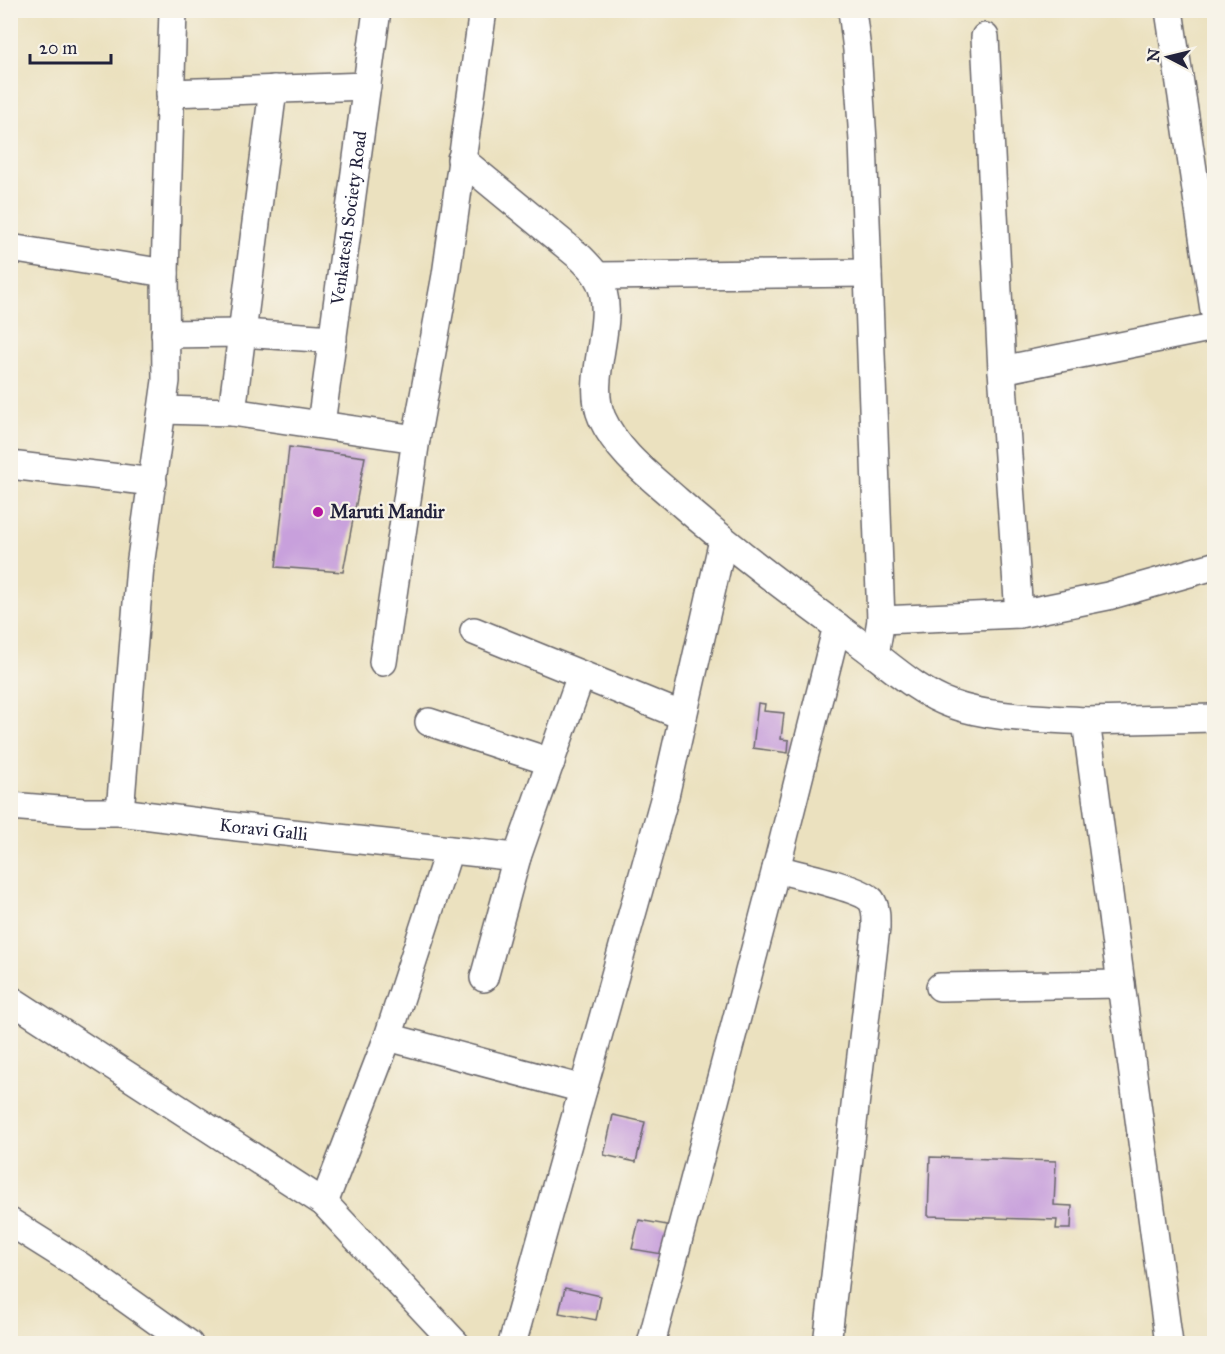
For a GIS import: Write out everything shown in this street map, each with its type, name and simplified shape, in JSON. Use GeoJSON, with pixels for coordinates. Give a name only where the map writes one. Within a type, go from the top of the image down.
{"type":"FeatureCollection","features":[{"type":"Feature","properties":{"kind":"street"},"geometry":{"type":"LineString","coordinates":[[120,812],[140,567],[163,410],[165,381],[165,273],[173,10]]}},
{"type":"Feature","properties":{"kind":"street","name":"Venkatesh Society Road"},"geometry":{"type":"LineString","coordinates":[[321,424],[377,10]]}},
{"type":"Feature","properties":{"kind":"street"},"geometry":{"type":"LineString","coordinates":[[382,662],[416,439],[446,275],[483,10]]}},
{"type":"Feature","properties":{"kind":"street"},"geometry":{"type":"LineString","coordinates":[[852,10],[863,141],[881,620],[875,655]]}},
{"type":"Feature","properties":{"kind":"street"},"geometry":{"type":"LineString","coordinates":[[1169,10],[1215,310]]}},
{"type":"Feature","properties":{"kind":"street"},"geometry":{"type":"LineString","coordinates":[[985,37],[1002,370],[1019,614]]}},
{"type":"Feature","properties":{"kind":"street"},"geometry":{"type":"LineString","coordinates":[[170,93],[367,86]]}},
{"type":"Feature","properties":{"kind":"street"},"geometry":{"type":"LineString","coordinates":[[232,411],[273,89]]}},
{"type":"Feature","properties":{"kind":"street"},"geometry":{"type":"LineString","coordinates":[[461,159],[581,258],[597,276],[604,297],[606,325],[597,375],[599,410],[609,432],[632,461],[723,540],[905,679],[949,704],[982,712],[1086,721],[1215,718]]}},
{"type":"Feature","properties":{"kind":"street"},"geometry":{"type":"LineString","coordinates":[[10,248],[165,273]]}},
{"type":"Feature","properties":{"kind":"street"},"geometry":{"type":"LineString","coordinates":[[597,276],[868,273]]}},
{"type":"Feature","properties":{"kind":"street"},"geometry":{"type":"LineString","coordinates":[[1002,370],[1215,327]]}},
{"type":"Feature","properties":{"kind":"street"},"geometry":{"type":"LineString","coordinates":[[165,334],[242,333],[333,339]]}},
{"type":"Feature","properties":{"kind":"street"},"geometry":{"type":"LineString","coordinates":[[163,410],[232,411],[416,439]]}},
{"type":"Feature","properties":{"kind":"street"},"geometry":{"type":"LineString","coordinates":[[10,465],[153,482]]}},
{"type":"Feature","properties":{"kind":"street"},"geometry":{"type":"LineString","coordinates":[[512,1344],[665,796],[723,540]]}},
{"type":"Feature","properties":{"kind":"street"},"geometry":{"type":"LineString","coordinates":[[881,620],[1019,614],[1108,596],[1215,566]]}},
{"type":"Feature","properties":{"kind":"street"},"geometry":{"type":"LineString","coordinates":[[651,1344],[776,869],[837,626]]}},
{"type":"Feature","properties":{"kind":"street"},"geometry":{"type":"LineString","coordinates":[[474,631],[683,716]]}},
{"type":"Feature","properties":{"kind":"street"},"geometry":{"type":"LineString","coordinates":[[484,978],[516,857],[581,675]]}},
{"type":"Feature","properties":{"kind":"street"},"geometry":{"type":"LineString","coordinates":[[1086,721],[1169,1344]]}},
{"type":"Feature","properties":{"kind":"street"},"geometry":{"type":"LineString","coordinates":[[429,722],[550,762]]}},
{"type":"Feature","properties":{"kind":"street","name":"Koravi Galli"},"geometry":{"type":"LineString","coordinates":[[10,806],[84,812],[120,812],[238,828],[516,857]]}},
{"type":"Feature","properties":{"kind":"street"},"geometry":{"type":"LineString","coordinates":[[324,1203],[388,1037],[449,850]]}},
{"type":"Feature","properties":{"kind":"street"},"geometry":{"type":"LineString","coordinates":[[776,869],[858,892],[871,900],[876,912],[876,928],[827,1344]]}},
{"type":"Feature","properties":{"kind":"street"},"geometry":{"type":"LineString","coordinates":[[940,987],[1121,984]]}},
{"type":"Feature","properties":{"kind":"street"},"geometry":{"type":"LineString","coordinates":[[10,999],[324,1203],[456,1344]]}},
{"type":"Feature","properties":{"kind":"street"},"geometry":{"type":"LineString","coordinates":[[388,1037],[583,1089]]}},
{"type":"Feature","properties":{"kind":"street"},"geometry":{"type":"LineString","coordinates":[[10,1222],[80,1266],[189,1344]]}},
{"type":"Feature","properties":{"kind":"building","name":"Maruti Mandir"},"geometry":{"type":"Polygon","coordinates":[[[289,447],[365,457],[343,572],[276,567],[289,447]]]}},
{"type":"Feature","properties":{"kind":"building"},"geometry":{"type":"Polygon","coordinates":[[[758,703],[765,704],[764,711],[784,713],[781,739],[789,740],[788,753],[753,748],[758,703]]]}},
{"type":"Feature","properties":{"kind":"building"},"geometry":{"type":"Polygon","coordinates":[[[613,1115],[645,1122],[636,1162],[604,1155],[613,1115]]]}},
{"type":"Feature","properties":{"kind":"building"},"geometry":{"type":"Polygon","coordinates":[[[930,1157],[1056,1161],[1054,1205],[1072,1206],[1071,1229],[1056,1229],[1057,1220],[928,1216],[930,1157]]]}},
{"type":"Feature","properties":{"kind":"building"},"geometry":{"type":"Polygon","coordinates":[[[639,1220],[673,1226],[668,1255],[632,1249],[639,1220]]]}},
{"type":"Feature","properties":{"kind":"building"},"geometry":{"type":"Polygon","coordinates":[[[565,1288],[601,1296],[596,1320],[559,1313],[565,1288]]]}},
{"type":"Feature","properties":{"kind":"place","name":"Maruti Mandir"},"geometry":{"type":"Point","coordinates":[318,512]}}]}
